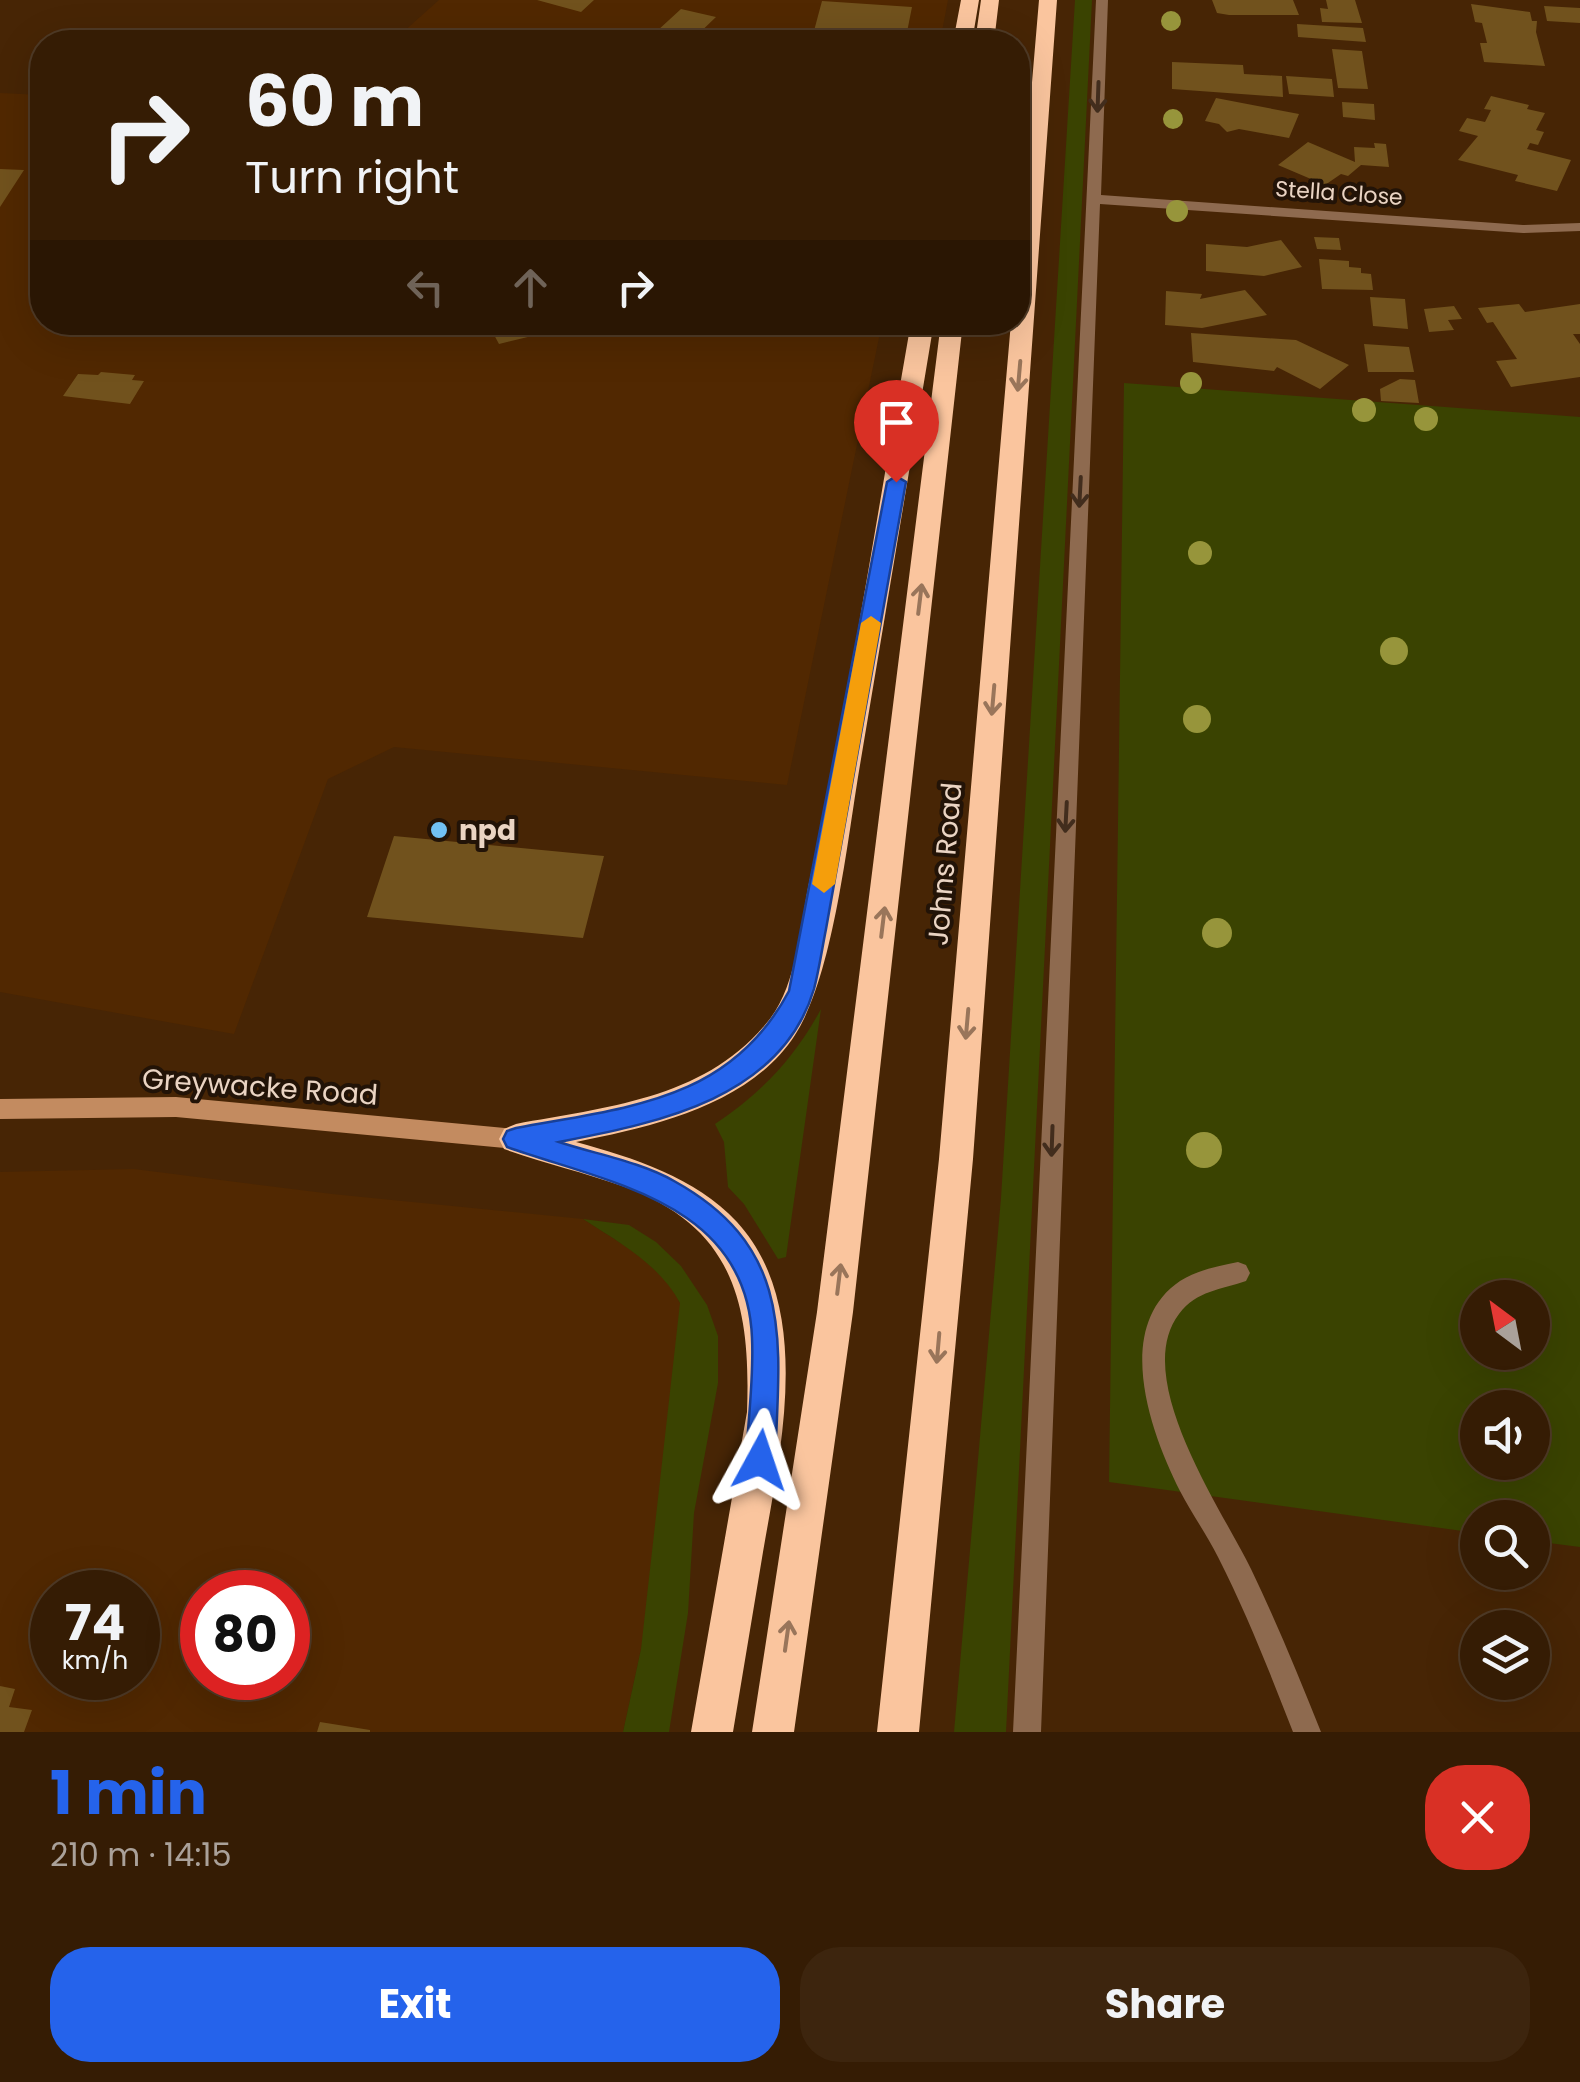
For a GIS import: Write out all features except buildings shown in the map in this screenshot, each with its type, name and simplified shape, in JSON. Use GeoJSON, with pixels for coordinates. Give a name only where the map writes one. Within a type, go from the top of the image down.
{"type":"FeatureCollection","features":[{"type":"Feature","properties":{"kind":"highway"},"geometry":{"type":"LineString","coordinates":[[965,30],[970,0]]}},
{"type":"Feature","properties":{"kind":"highway"},"geometry":{"type":"LineString","coordinates":[[986,30],[990,0]]}},
{"type":"Feature","properties":{"kind":"highway","name":"Johns Road"},"geometry":{"type":"LineString","coordinates":[[1030,227],[1048,0]]}},
{"type":"Feature","properties":{"kind":"highway"},"geometry":{"type":"LineString","coordinates":[[516,1139],[650,1113],[717,1086],[768,1045],[801,992],[834,835],[920,335]]}},
{"type":"Feature","properties":{"kind":"highway","name":"Johns Road"},"geometry":{"type":"LineString","coordinates":[[773,1732],[835,1312],[950,335]]}},
{"type":"Feature","properties":{"kind":"highway","name":"Johns Road"},"geometry":{"type":"LineString","coordinates":[[898,1732],[956,1159],[1021,335]]}},
{"type":"Feature","properties":{"kind":"highway"},"geometry":{"type":"LineString","coordinates":[[516,1139],[632,1176],[691,1203],[716,1223],[735,1249],[757,1293],[768,1366],[760,1460],[712,1732]]}},
{"type":"Feature","properties":{"kind":"street"},"geometry":{"type":"LineString","coordinates":[[1027,1732],[1102,0]]}},
{"type":"Feature","properties":{"kind":"street","name":"Stella Close"},"geometry":{"type":"LineString","coordinates":[[1094,198],[1524,229],[1580,226]]}},
{"type":"Feature","properties":{"kind":"street","name":"Greywacke Road"},"geometry":{"type":"LineString","coordinates":[[0,1110],[176,1107],[516,1139]]}},
{"type":"Feature","properties":{"kind":"street"},"geometry":{"type":"LineString","coordinates":[[1238,1273],[1206,1280],[1184,1292],[1166,1316],[1157,1344],[1155,1377],[1163,1424],[1188,1481],[1229,1552],[1308,1732]]}},
{"type":"Feature","properties":{"kind":"shaded area"},"geometry":{"type":"Polygon","coordinates":[[[439,0],[948,0],[942,30],[405,30],[439,0]]]}},
{"type":"Feature","properties":{"kind":"shaded area"},"geometry":{"type":"Polygon","coordinates":[[[0,93],[30,94],[30,335],[880,335],[787,785],[394,747],[328,779],[234,1034],[0,992],[0,93]]]}},
{"type":"Feature","properties":{"kind":"shaded area"},"geometry":{"type":"Polygon","coordinates":[[[134,1169],[583,1219],[633,1251],[669,1282],[694,1330],[641,1649],[623,1732],[0,1732],[0,1172],[134,1169]]]}},
{"type":"Feature","properties":{"kind":"green space"},"geometry":{"type":"Polygon","coordinates":[[[1075,0],[1092,0],[1006,1732],[954,1732],[1001,1198],[1075,0]]]}},
{"type":"Feature","properties":{"kind":"green space"},"geometry":{"type":"Polygon","coordinates":[[[1124,383],[1580,417],[1580,1547],[1550,1543],[1550,1500],[1460,1500],[1460,1531],[1109,1482],[1124,383]]]}},
{"type":"Feature","properties":{"kind":"green space"},"geometry":{"type":"Polygon","coordinates":[[[821,1009],[786,1257],[778,1259],[744,1204],[728,1187],[724,1142],[715,1124],[775,1074],[800,1044],[821,1009]]]}},
{"type":"Feature","properties":{"kind":"green space"},"geometry":{"type":"Polygon","coordinates":[[[583,1219],[629,1225],[656,1242],[681,1266],[707,1305],[718,1336],[718,1383],[694,1513],[688,1613],[669,1732],[623,1732],[641,1649],[680,1303],[650,1266],[583,1219]]]}},
{"type":"Feature","properties":{"kind":"slow traffic"},"geometry":{"type":"LineString","coordinates":[[824,884],[871,623]]}},
{"type":"Feature","properties":{"kind":"place","name":"npd"},"geometry":{"type":"Point","coordinates":[439,830]}},
{"type":"Feature","properties":{"kind":"route"},"geometry":{"type":"LineString","coordinates":[[760,1460],[768,1366],[766,1336],[757,1293],[744,1262],[716,1223],[663,1187],[516,1139],[650,1113],[686,1101],[717,1086],[748,1064],[782,1026],[801,992],[834,835],[896,482]]}}]}
